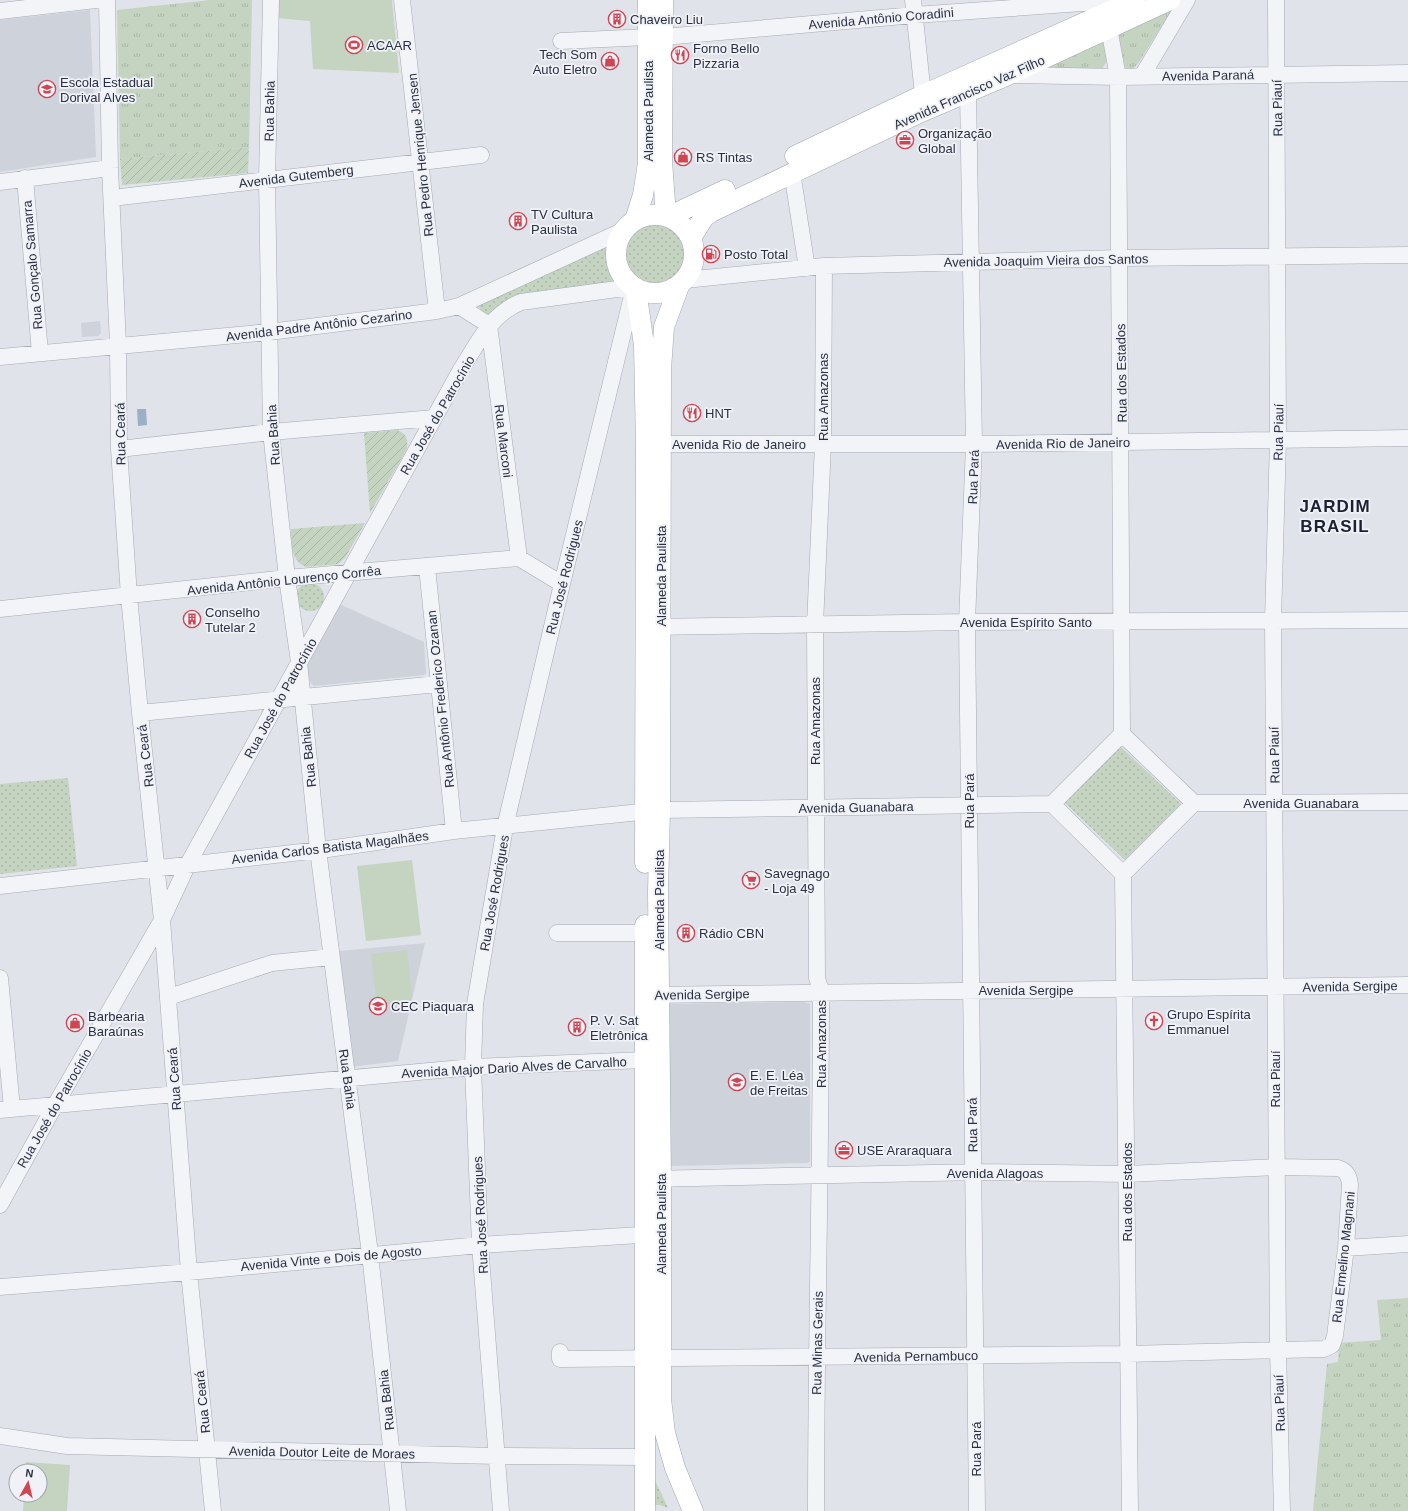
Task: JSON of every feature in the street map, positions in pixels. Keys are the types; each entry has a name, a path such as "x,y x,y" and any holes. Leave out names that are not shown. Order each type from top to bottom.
{"main road":[{"name":"Alameda Paulista","path":"648,0 656,37 662,181 667,217"},
{"name":"Alameda Paulista","path":"629,226 643,195 648,162 656,37 663,0"},
{"name":"Avenida Francisco Vaz Filho","path":"667,217 923,95 1097,8 1135,0"},
{"name":"Avenida Francisco Vaz Filho","path":"691,238 704,217 711,212 792,172 1008,75 1097,8 1170,0"},
{"path":"650,215 667,217 685,229 691,238 694,249 694,260 691,271 682,283 670,291 658,294 647,293 634,288 623,278 617,267 616,248 629,226 650,215"},
{"name":"Alameda Paulista","path":"645,1511 644,1457 652,1358 654,1234 652,995 645,933 652,811 654,444 661,348 664,327 682,283"},
{"name":"Alameda Paulista","path":"634,288 644,345 654,444"},
{"name":"Alameda Paulista","path":"652,811 658,892 652,995 645,1060 653,1179"},
{"name":"Alameda Paulista","path":"652,1358 661,1399 665,1433 674,1468 693,1511"},
{"path":"644,1457 652,1460 659,1466 679,1511"}],"street":[{"path":"0,11 96,0"},
{"name":"Rua Ceará","path":"107,0 110,168 118,345 119,449 129,596 140,713 158,867 189,1272 213,1511"},
{"name":"Rua Bahia","path":"270,0 267,180 271,432 287,578 299,662 318,850 370,1254 398,1511"},
{"name":"Rua Pedro Henrique Jensen","path":"402,0 422,161 437,311"},
{"name":"Avenida Antônio Coradini","path":"561,41 656,37 914,8 1097,8 1124,0"},
{"path":"1142,76 1187,0"},
{"name":"Rua Piauí","path":"1276,0 1278,440 1273,621 1275,803 1274,987 1278,1350 1282,1511"},
{"path":"914,8 923,95"},
{"name":"Rua dos Estados","path":"1097,8 1118,77 1122,442 1122,734"},
{"name":"Avenida Paraná","path":"1008,75 1118,77 1408,73"},
{"name":"Rua Pará","path":"968,92 974,444 967,622 977,1511"},
{"name":"Avenida Gutemberg","path":"112,198 422,161 481,156"},
{"path":"0,182 110,168"},
{"path":"792,172 807,268"},
{"name":"Rua Gonçalo Samarra","path":"25,178 40,353"},
{"name":"Avenida Padre Antônio Cezarino","path":"0,356 269,332 437,311 459,306 629,226"},
{"name":"Avenida Joaquim Vieira dos Santos","path":"682,283 824,266 1120,258 1408,256"},
{"name":"Rua Amazonas","path":"821,1174 821,992 817,978 815,808 815,624 823,444 824,266"},
{"name":"Rua José do Patrocínio","path":"0,1205 54,1107 162,920 188,864 299,662 460,371 489,325 505,311 521,302 634,288"},
{"name":"Rua José Rodrigues","path":"501,1511 480,1245 473,1067 475,1004 505,827 634,288"},
{"path":"459,306 489,325"},
{"name":"Rua Marconi","path":"489,325 519,558"},
{"path":"119,449 271,432 434,418"},
{"name":"Avenida Rio de Janeiro","path":"654,444 974,444 1408,438"},
{"path":"519,558 562,584"},
{"name":"Avenida Antônio Lourenço Corrêa","path":"0,610 287,578 519,558"},
{"name":"Rua Antônio Frederico Ozanan","path":"427,567 454,831"},
{"name":"Avenida Espírito Santo","path":"653,627 967,622 1408,620"},
{"path":"140,713 302,696 438,684"},
{"path":"1122,734 1194,803 1123,874 1052,804 1122,734"},
{"name":"Avenida Guanabara","path":"1194,803 1408,802"},
{"name":"Avenida Guanabara","path":"652,811 1052,804"},
{"name":"Avenida Carlos Batista Magalhães","path":"0,886 318,850 454,831 652,811"},
{"name":"Rua dos Estados","path":"1123,874 1123,989 1127,1174 1127,1354 1130,1511"},
{"path":"557,933 645,933"},
{"path":"169,997 272,963 331,957"},
{"path":"0,978 6,1110"},
{"name":"Avenida Sergipe","path":"652,995 1408,985"},
{"name":"Avenida Major Dario Alves de Carvalho","path":"6,1110 54,1107 473,1067 645,1060"},
{"name":"Avenida Alagoas","path":"653,1179 821,1174 973,1172 1127,1174 1276,1167 1338,1168 1344,1170"},
{"name":"Rua Ermelino Magnani","path":"1278,1350 1324,1349 1332,1345 1335,1336 1346,1248 1350,1185 1349,1177 1344,1170"},
{"name":"Rua Minas Gerais","path":"816,1511 816,1358 821,1174"},
{"name":"Avenida Vinte e Dois de Agosto","path":"0,1287 189,1272 370,1254 480,1245 654,1234"},
{"path":"1346,1248 1408,1244"},
{"name":"Avenida Pernambuco","path":"560,1352 560,1359 816,1358 1127,1354 1278,1350"},
{"name":"Avenida Doutor Leite de Moraes","path":"0,1436 67,1446 391,1454 644,1457"}],"shaded area":[{"name":"Escola Estadual Dorival Alves","path":"90,10 96,157 0,172 0,20"},
{"path":"100,321 101,333 98,336 82,337 81,323"},
{"path":"339,604 424,642 426,673 424,675 314,686 308,678 308,662"},
{"name":"CEC Piaquara","path":"425,943 398,1061 351,1067 339,951"},
{"name":"E. E. Léa de Freitas","path":"804,1002 810,1004 810,1161 808,1163 670,1166 668,1004"}],"green space":[{"path":"210,0 252,0 249,147 120,159 117,10"},
{"name":"ACAAR","path":"277,0 392,0 399,73 313,69 310,21 276,18"},
{"path":"1171,8 1171,11 1139,62 1133,69 1128,69 1125,67 1118,34"},
{"path":"1104,40 1107,61 1102,69 1047,69 1047,62"},
{"path":"249,147 248,173 122,185 120,159"},
{"path":"655,225 671,230 676,234 680,239 685,255 680,271 676,276 671,280 655,285 639,280 634,276 630,271 625,255 630,239 634,234 639,230"},
{"path":"608,245 609,267 619,285 491,315 483,313 477,304"},
{"path":"397,430 405,435 407,449 370,513 364,433"},
{"path":"365,523 345,558 338,564 306,567 294,556 291,529"},
{"path":"310,583 320,587 324,597 320,607 310,611 300,607 296,597 300,587"},
{"path":"1120,746 1181,804 1126,861 1065,803"},
{"path":"68,778 77,866 0,874 0,784"},
{"path":"412,860 421,935 366,941 357,866"},
{"path":"407,950 412,995 410,1002 377,1005 371,954"},
{"path":"1408,1298 1408,1511 1313,1511 1327,1364 1338,1362 1339,1343 1381,1340 1377,1300"},
{"path":"48,1464 70,1465 67,1511 23,1511 24,1503 48,1503"},
{"path":"651,1472 668,1508 660,1505 651,1505"}],"water":[{"path":"137,409 146,409 147,425 138,426"}],"place":[{"name":"Chaveiro Liu","path":"617,19"},
{"name":"ACAAR","path":"354,45"},
{"name":"Forno Bello Pizzaria","path":"680,55"},
{"name":"Tech Som Auto Eletro","path":"610,61"},
{"name":"Escola Estadual Dorival Alves","path":"47,89"},
{"name":"Organização Global","path":"905,140"},
{"name":"RS Tintas","path":"683,157"},
{"name":"TV Cultura Paulista","path":"518,221"},
{"name":"Posto Total","path":"711,254"},
{"name":"HNT","path":"692,413"},
{"name":"Conselho Tutelar 2","path":"192,619"},
{"name":"Savegnago - Loja 49","path":"751,880"},
{"name":"Rádio CBN","path":"686,933"},
{"name":"CEC Piaquara","path":"378,1006"},
{"name":"Grupo Espírita Emmanuel","path":"1154,1021"},
{"name":"Barbearia Baraúnas","path":"75,1023"},
{"name":"P. V. Sat Eletrônica","path":"577,1027"},
{"name":"E. E. Léa de Freitas","path":"737,1082"},
{"name":"USE Araraquara","path":"844,1150"}],"district":[{"name":"JARDIM BRASIL","path":"1335,516"}]}
